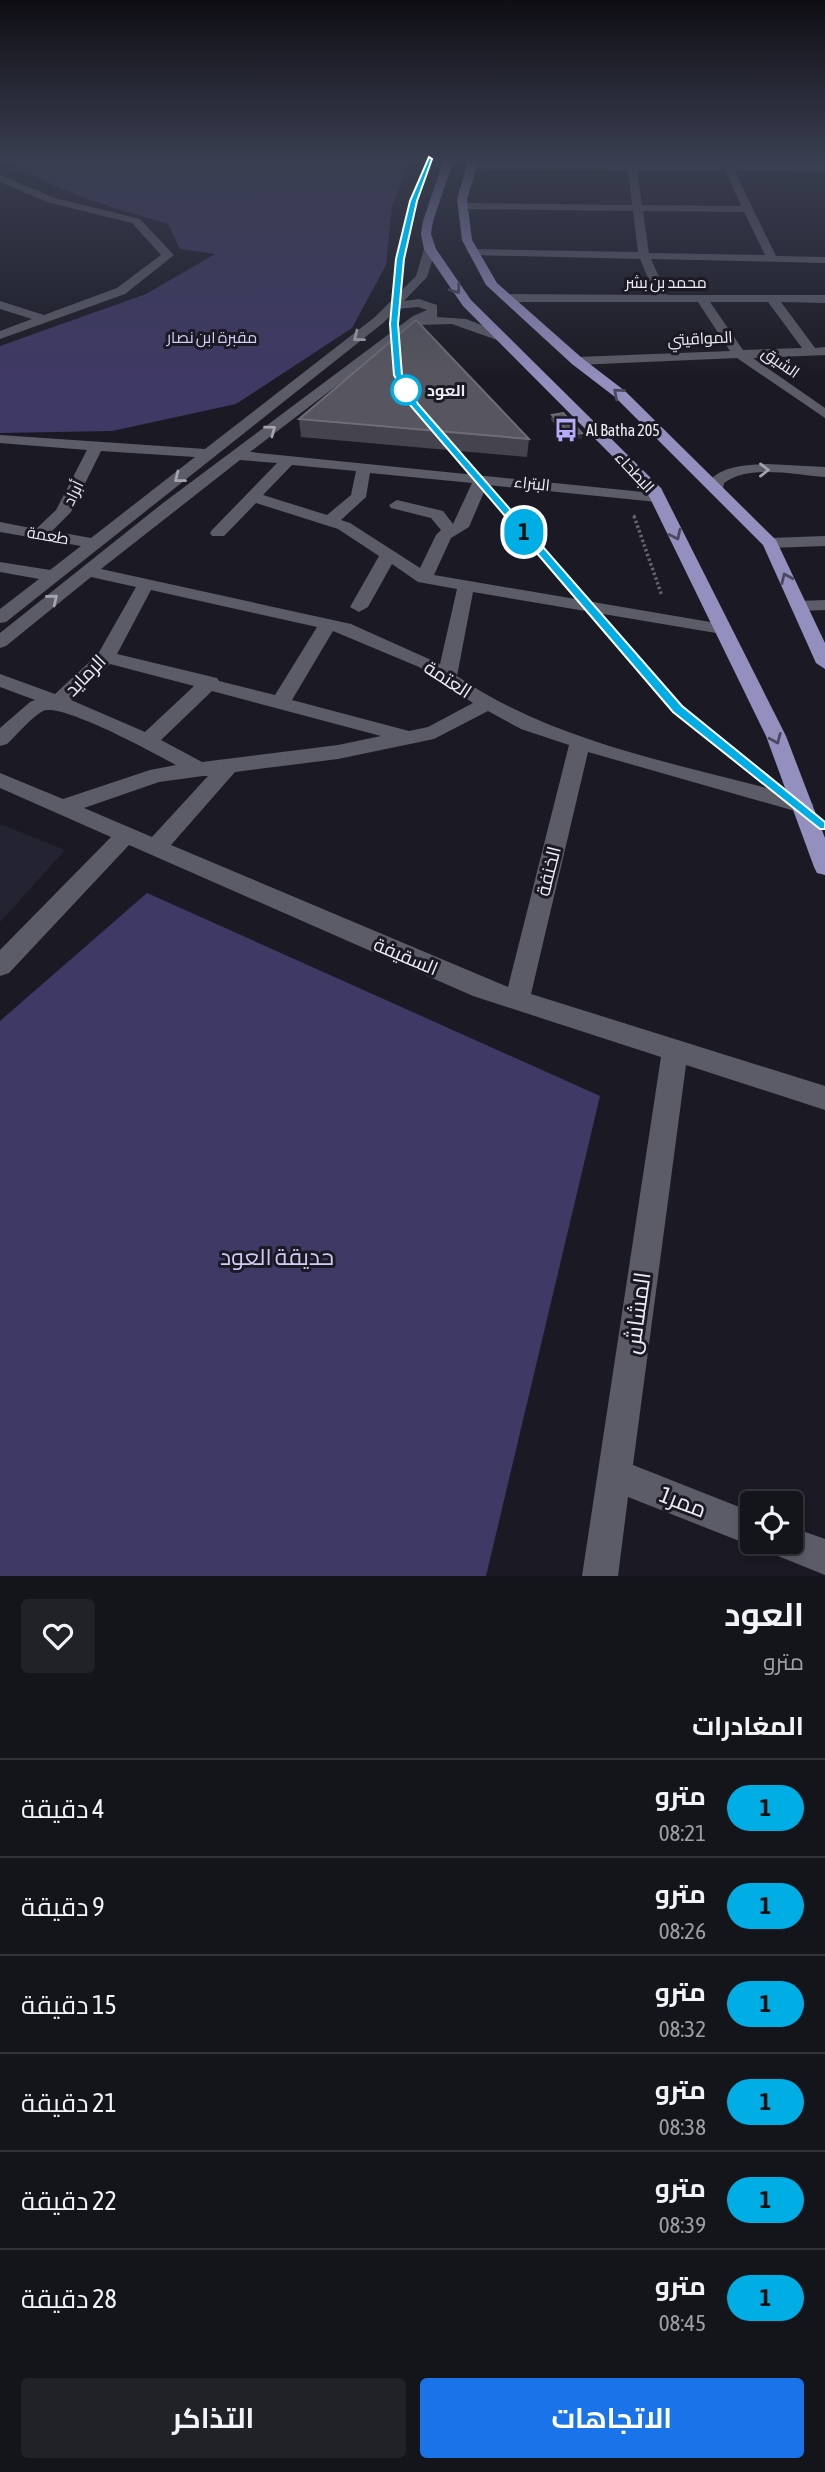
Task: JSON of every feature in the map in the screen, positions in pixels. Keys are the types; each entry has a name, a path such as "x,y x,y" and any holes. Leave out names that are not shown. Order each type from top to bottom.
{"main road":[{"path":"426,233 430,249"},
{"path":"466,233 467,240 492,285 577,361 620,394 770,543 825,663"},
{"name":"البطحاء","path":"430,249 455,290 653,488 775,736 825,867"}],"street":[{"path":"0,335 121,291 168,255 147,233"},
{"path":"642,233 645,256 662,297"},
{"path":"759,233 772,259"},
{"path":"0,618 379,320 421,277 430,249"},
{"name":"محمد بن بشر","path":"473,252 825,260"},
{"name":"الشيق","path":"700,297 738,353 825,414"},
{"name":"محمد بن بشر","path":"506,298 825,299"},
{"path":"771,298 818,351"},
{"path":"0,642 88,571 402,330 417,319 433,314 433,308 419,303 390,306"},
{"path":"0,304 44,319"},
{"path":"402,330 445,319 468,322 501,337"},
{"name":"المواقيتي","path":"577,361 818,351"},
{"path":"806,401 825,399"},
{"path":"3,441 209,454"},
{"name":"أبراد","path":"40,534 63,512 96,446"},
{"name":"البتراء","path":"239,455 657,497"},
{"path":"218,533 289,459"},
{"path":"330,521 358,496 364,467"},
{"path":"718,491 716,482 722,475 734,471 761,469 825,472"},
{"path":"424,578 444,536 461,527 482,478"},
{"path":"253,497 344,526 424,578 722,629"},
{"path":"397,505 437,514 451,532"},
{"name":"طعمة","path":"0,527 95,544"},
{"path":"770,543 825,541"},
{"path":"359,607 389,554"},
{"path":"0,567 53,576"},
{"name":"العتمة","path":"88,571 345,628 426,663 488,703 528,724 580,742 802,805"},
{"name":"الرمايد","path":"0,739 37,706 60,701 106,657 146,584"},
{"path":"447,678 466,585"},
{"path":"799,606 825,605"},
{"path":"280,703 328,624"},
{"path":"106,657 210,682 409,737"},
{"path":"0,680 60,701 149,740 200,770"},
{"path":"149,740 210,682"},
{"path":"62,807 158,775 338,752 434,732 488,703"},
{"name":"الخنفة","path":"517,1000 580,742"},
{"path":"155,848 229,766"},
{"name":"السقيفة","path":"0,780 482,989 825,1098"},
{"path":"0,966 125,835"},
{"name":"المشاش","path":"600,1576 675,1050"},
{"name":"ممر1","path":"614,1475 740,1524"},
{"path":"803,1549 825,1557"}],"path":[{"path":"626,494 670,620"}],"shaded area":[{"path":"0,824 65,850 0,922"}],"green space":[{"name":"مقبرة ابن نصار","path":"172,233 389,233 386,265 352,328 236,404 112,431 0,433 0,346 146,294 215,254 180,249"},
{"name":"حديقة العود","path":"147,893 600,1096 486,1576 0,1576 0,1021"}],"building":[{"name":"العود","path":"416,320 529,439 299,419"},
{"path":"563,413 582,433 571,435 552,415"}],"metro line":[{"name":"1","path":"406,233 400,259 394,324 398,375 414,405 677,709 825,825"}],"place":[{"name":"العود","path":"406,390"},
{"name":"Al Batha 205","path":"566,430"}]}
